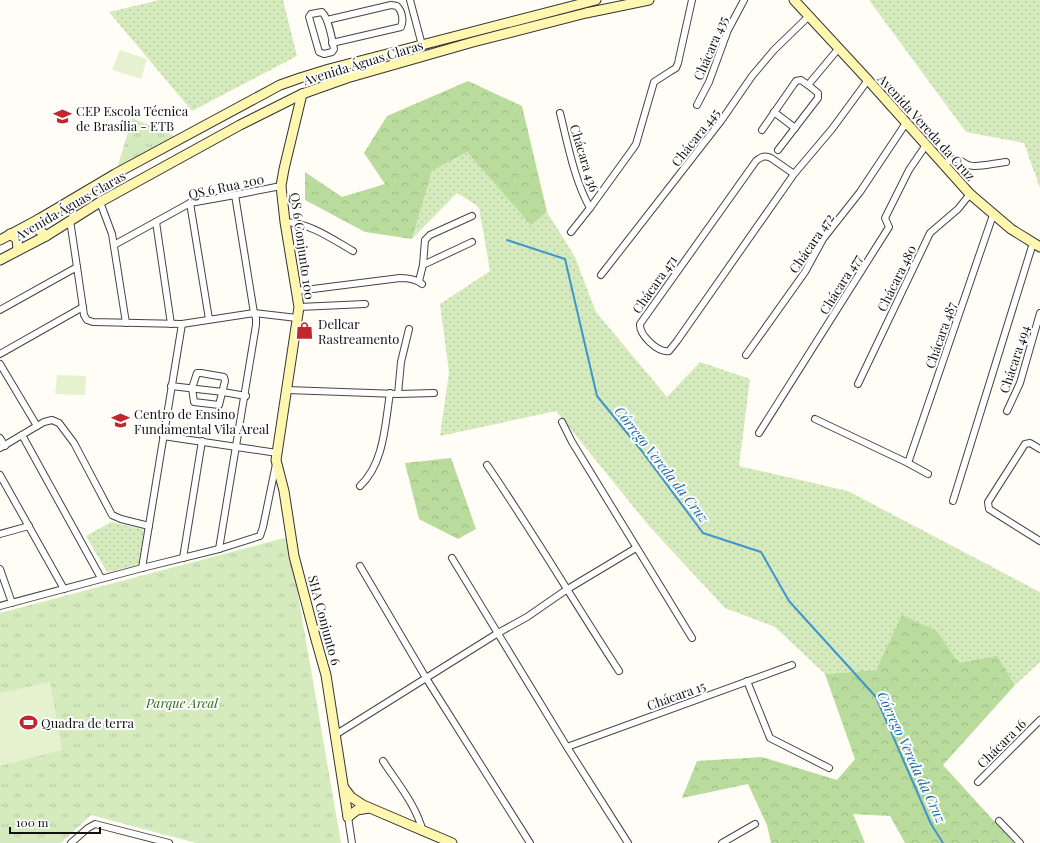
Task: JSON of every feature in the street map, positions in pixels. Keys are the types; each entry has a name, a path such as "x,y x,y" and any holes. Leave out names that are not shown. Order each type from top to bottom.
{"main road":[{"name":"Avenida Águas Claras","path":"0,240 115,174 280,85 329,69 596,0"},
{"name":"Avenida Águas Claras","path":"0,260 46,236 100,202 240,125 302,94 347,78 492,37 586,13 649,0"},
{"name":"Avenida Vereda da Cruz","path":"794,0 970,194 1011,229 1037,245"},
{"name":"Avenida Vereda da Cruz","path":"803,0 807,14"},
{"path":"329,69 332,84"},
{"name":"QS 6 Conjunto 100","path":"276,456 299,307 285,222 281,186 302,94"},
{"path":"293,99 299,108"},
{"path":"234,109 235,118 240,125"},
{"path":"39,219 39,230 46,236"},
{"path":"10,234 17,240 18,250"},
{"name":"SHA Conjunto 6","path":"276,456 285,497 294,556 314,636 326,675 348,817"},
{"path":"344,788 351,797 370,808 423,832 452,843"},
{"path":"348,817 357,810 370,808"}],"street":[{"path":"410,0 422,45"},
{"name":"Chácara 436","path":"571,232 636,144 654,82 676,68 692,0"},
{"name":"Chácara 435","path":"696,105 709,82 728,30 744,0"},
{"path":"327,20 391,5 397,6 402,14 401,27 332,43"},
{"path":"402,14 413,11"},
{"path":"322,12 326,15 327,20 334,49 333,52 324,54 320,52 309,16 311,14 322,12"},
{"name":"Chácara 445","path":"601,276 721,122 752,76 807,14"},
{"path":"808,85 839,48"},
{"path":"762,130 796,81 801,80 818,93 818,98 778,150"},
{"name":"Chácara 471","path":"794,174 766,156 762,156 756,161 640,324 640,329 644,335 658,348 663,351 669,351 677,341 794,174 832,130 868,80"},
{"path":"774,112 795,128"},
{"name":"Chácara 436","path":"560,113 572,162 590,208"},
{"name":"Chácara 472","path":"746,355 804,272 823,239 860,192 906,123"},
{"name":"Chácara 477","path":"758,433 889,227 885,218 909,170 926,145"},
{"path":"943,164 953,159 957,159 971,166 1006,162"},
{"name":"QS 6 Rua 200","path":"114,245 190,203 281,186"},
{"name":"Chácara 480","path":"858,384 930,233 958,209 970,194"},
{"path":"219,549 246,396 256,324 235,195"},
{"path":"100,202 112,234 126,324"},
{"path":"190,203 209,319"},
{"name":"Chácara 487","path":"908,463 994,215"},
{"path":"297,291 400,278 408,278 420,283 425,240 430,235 472,216"},
{"path":"70,220 85,318 90,321 126,324 182,324 254,313 297,318"},
{"path":"156,222 171,324"},
{"path":"285,222 292,222 314,229 353,251"},
{"path":"423,265 472,242"},
{"path":"953,502 1037,245"},
{"path":"0,310 77,267"},
{"path":"299,307 365,304"},
{"path":"0,354 83,307"},
{"name":"Chácara 494","path":"1007,411 1020,383 1040,313"},
{"path":"142,568 182,324"},
{"path":"398,394 401,362 408,329"},
{"path":"0,364 37,426"},
{"path":"201,373 224,377 225,381 223,392 219,405 215,406 194,402 192,388 196,374 201,373"},
{"path":"171,386 246,396"},
{"path":"287,390 390,394 434,393"},
{"path":"360,486 372,472 379,454 384,435 390,394"},
{"path":"815,419 928,474"},
{"path":"0,438 2,447 44,422 52,420 59,423 74,444 112,515 121,519 149,526"},
{"path":"562,422 572,442 692,638"},
{"path":"22,435 101,578"},
{"path":"0,606 101,578 219,549 254,538 261,534 276,456 202,441 163,436"},
{"path":"183,558 202,441"},
{"path":"1040,449 1030,443 1025,444 988,502 987,506 989,509 1040,541"},
{"path":"487,465 526,523 566,590 619,671"},
{"path":"0,475 64,589"},
{"path":"0,534 29,526"},
{"path":"335,735 498,633 527,617 566,590 636,548"},
{"path":"452,558 628,843"},
{"path":"360,566 426,678 530,843"},
{"path":"0,569 12,603"},
{"name":"Chácara 15","path":"567,746 792,665"},
{"path":"747,681 770,738 828,768"},
{"name":"Chácara 16","path":"978,782 1040,720"},
{"path":"383,761 419,818 423,832"},
{"path":"348,817 352,843"},
{"path":"999,821 1020,843"},
{"path":"71,843 88,828 95,824 169,843"},
{"path":"722,843 755,824"}],"green space":[{"path":"159,0 283,0 297,56 192,111 109,12"},
{"path":"869,0 1040,0 1040,188 1024,143 966,132"},
{"path":"120,50 147,59 141,79 112,70"},
{"path":"468,81 522,106 547,212 531,225 467,152 432,171 412,239 365,232 305,200 305,172 342,197 385,184 364,153 387,116"},
{"path":"132,118 177,137 117,169"},
{"path":"467,152 531,224 547,212 575,257 596,312 667,397 700,362 750,379 739,466 848,491 1040,592 1040,662 1015,685 997,657 959,663 937,631 876,670 825,674 775,627 725,608 649,526 556,411 440,436 449,372 440,304 490,271 479,207 457,193 412,239 432,171"},
{"path":"57,375 86,376 85,395 55,394"},
{"path":"451,458 476,529 458,539 419,519 405,463"},
{"path":"111,522 142,529 144,531 139,562 137,565 107,572 86,536"},
{"name":"Parque Areal","path":"288,537 341,843 196,843 91,815 61,843 0,843 0,613"},
{"path":"902,615 937,631 959,663 997,656 1015,685 943,765 1014,843 905,843 890,816 853,814 865,843 771,843 767,825 748,784 682,798 697,761 762,757 837,780 855,759 825,674 876,670"},
{"name":"Quadra de terra","path":"50,682 62,750 0,766 0,693"}],"waterway":[{"name":"Córrego Vereda da Cruz","path":"507,240 565,259 597,396 641,450 703,533 761,552 789,601 876,697 931,824 943,843"}],"place":[{"name":"CEP Escola Técnica de Brasília - ETB","path":"63,117"},
{"name":"Dellcar Rastreamento","path":"305,330"},
{"name":"Centro de Ensino Fundamental Vila Areal","path":"121,420"},
{"name":"Quadra de terra","path":"28,722"}]}
